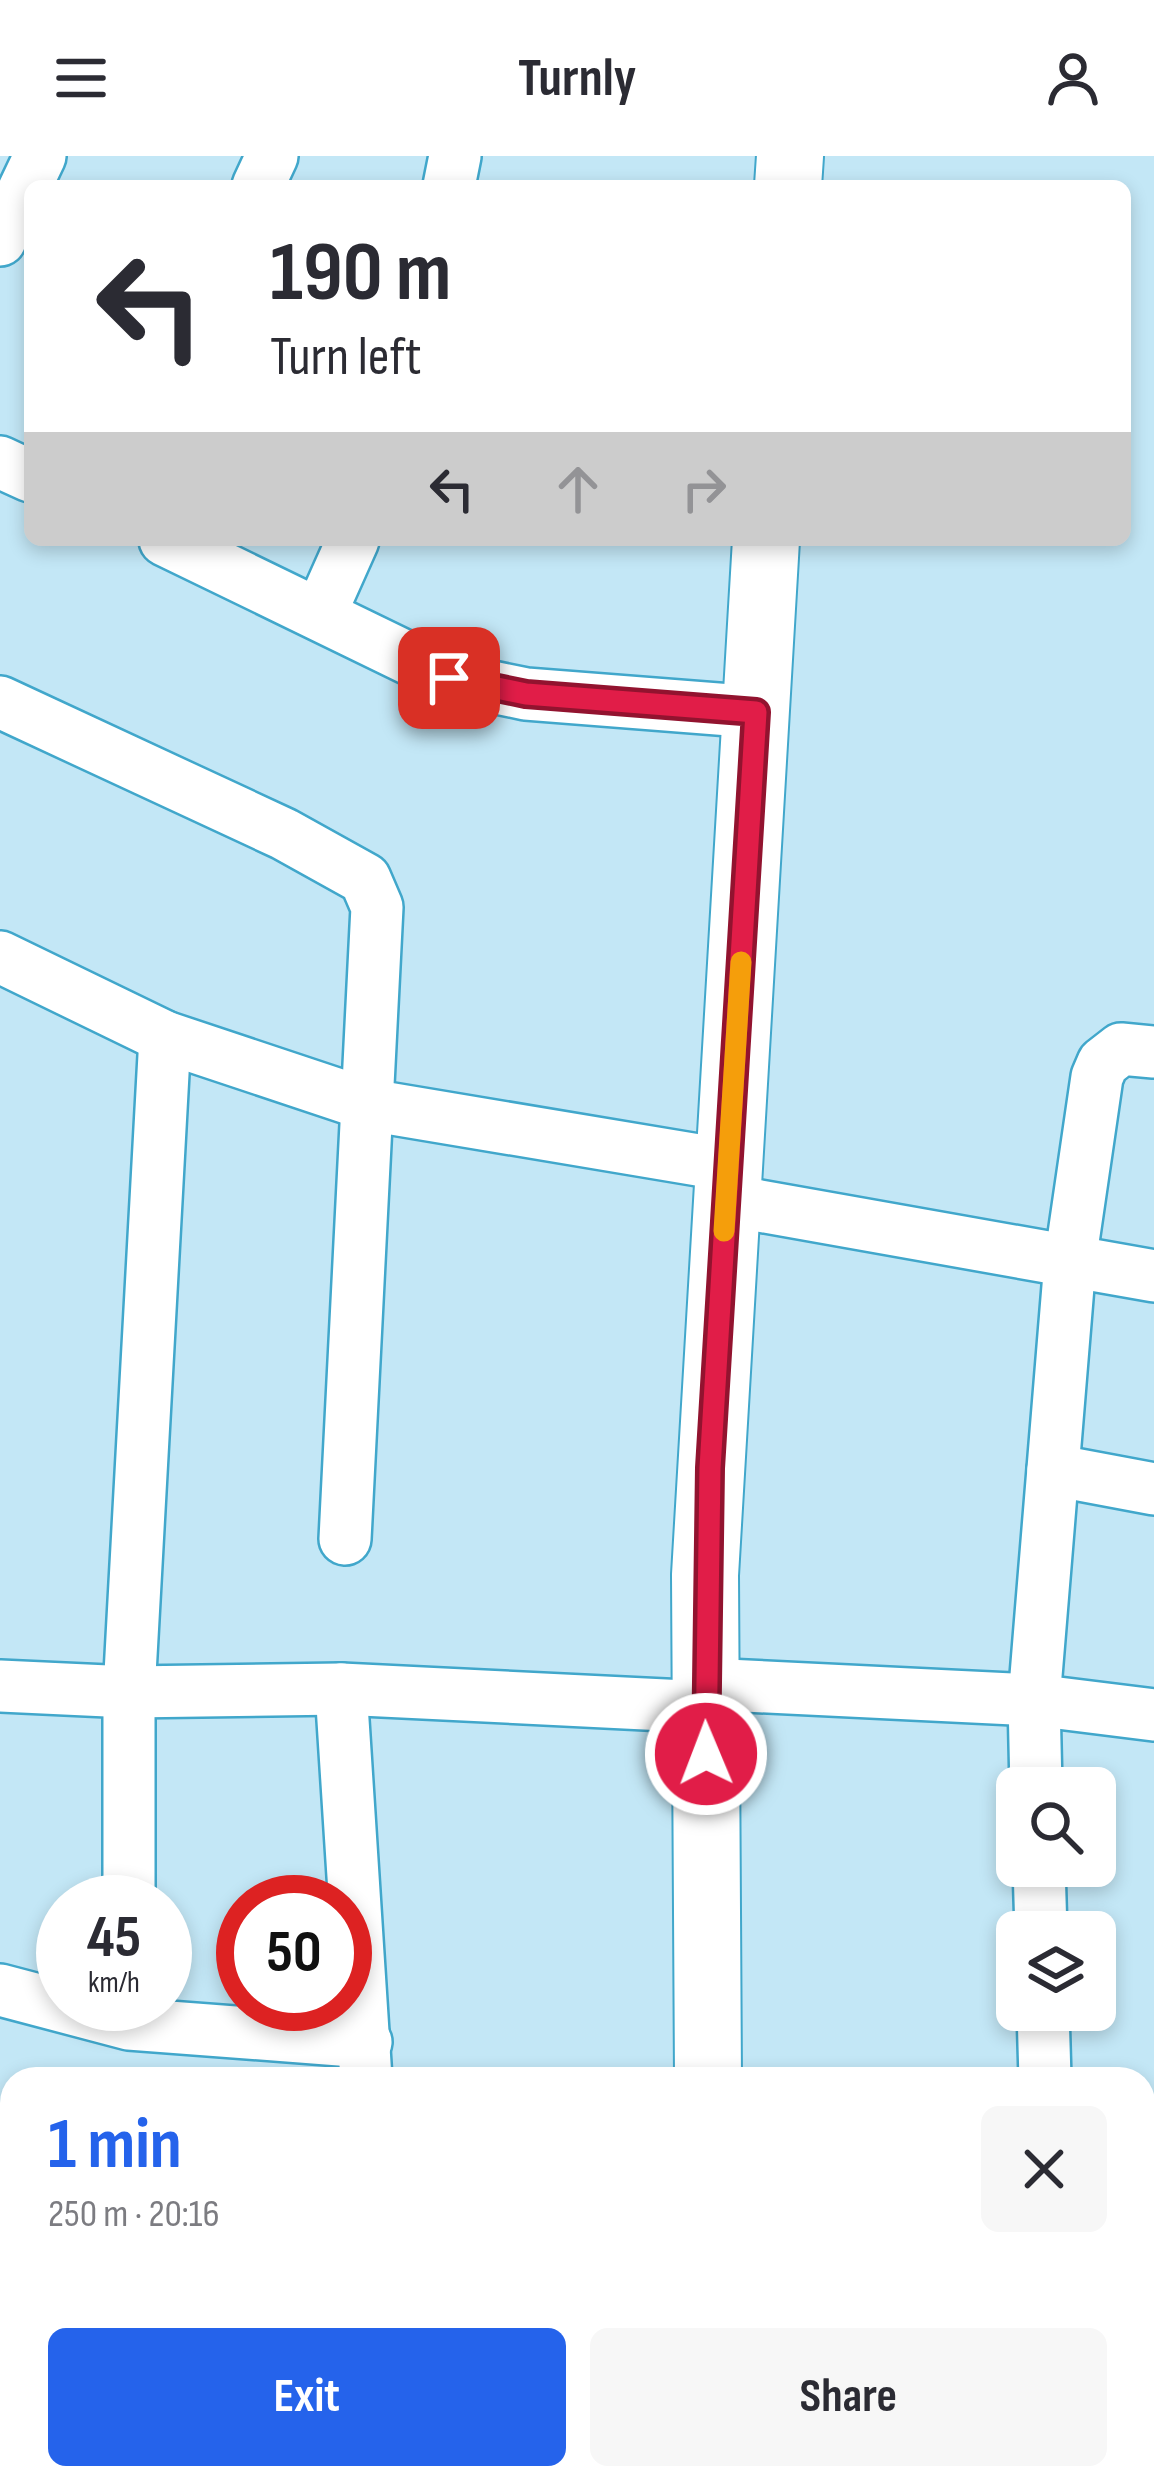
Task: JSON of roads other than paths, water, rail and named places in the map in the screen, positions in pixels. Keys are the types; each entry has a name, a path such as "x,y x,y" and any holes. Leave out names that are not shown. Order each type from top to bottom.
{"main road":[{"path":"708,2067 707,1532 766,546"}],"street":[{"path":"0,240 24,190"},
{"path":"178,546 449,678 526,694 756,712"},
{"path":"320,614 349,546"},
{"path":"0,701 284,834 365,879 377,908 345,1539"},
{"path":"0,957 165,1036 369,1105 1070,1262 1154,1276"},
{"path":"129,1875 129,1692 165,1036"},
{"path":"1036,1767 1034,1700 1070,1262 1097,1077 1103,1063 1121,1049 1154,1052"},
{"path":"1053,1470 1154,1489"},
{"path":"0,1686 129,1692 341,1689 1034,1700 1154,1715"},
{"path":"192,2026 366,2061 341,1689"},
{"path":"0,1990 36,1997"},
{"path":"1044,2031 1045,2067"}]}
